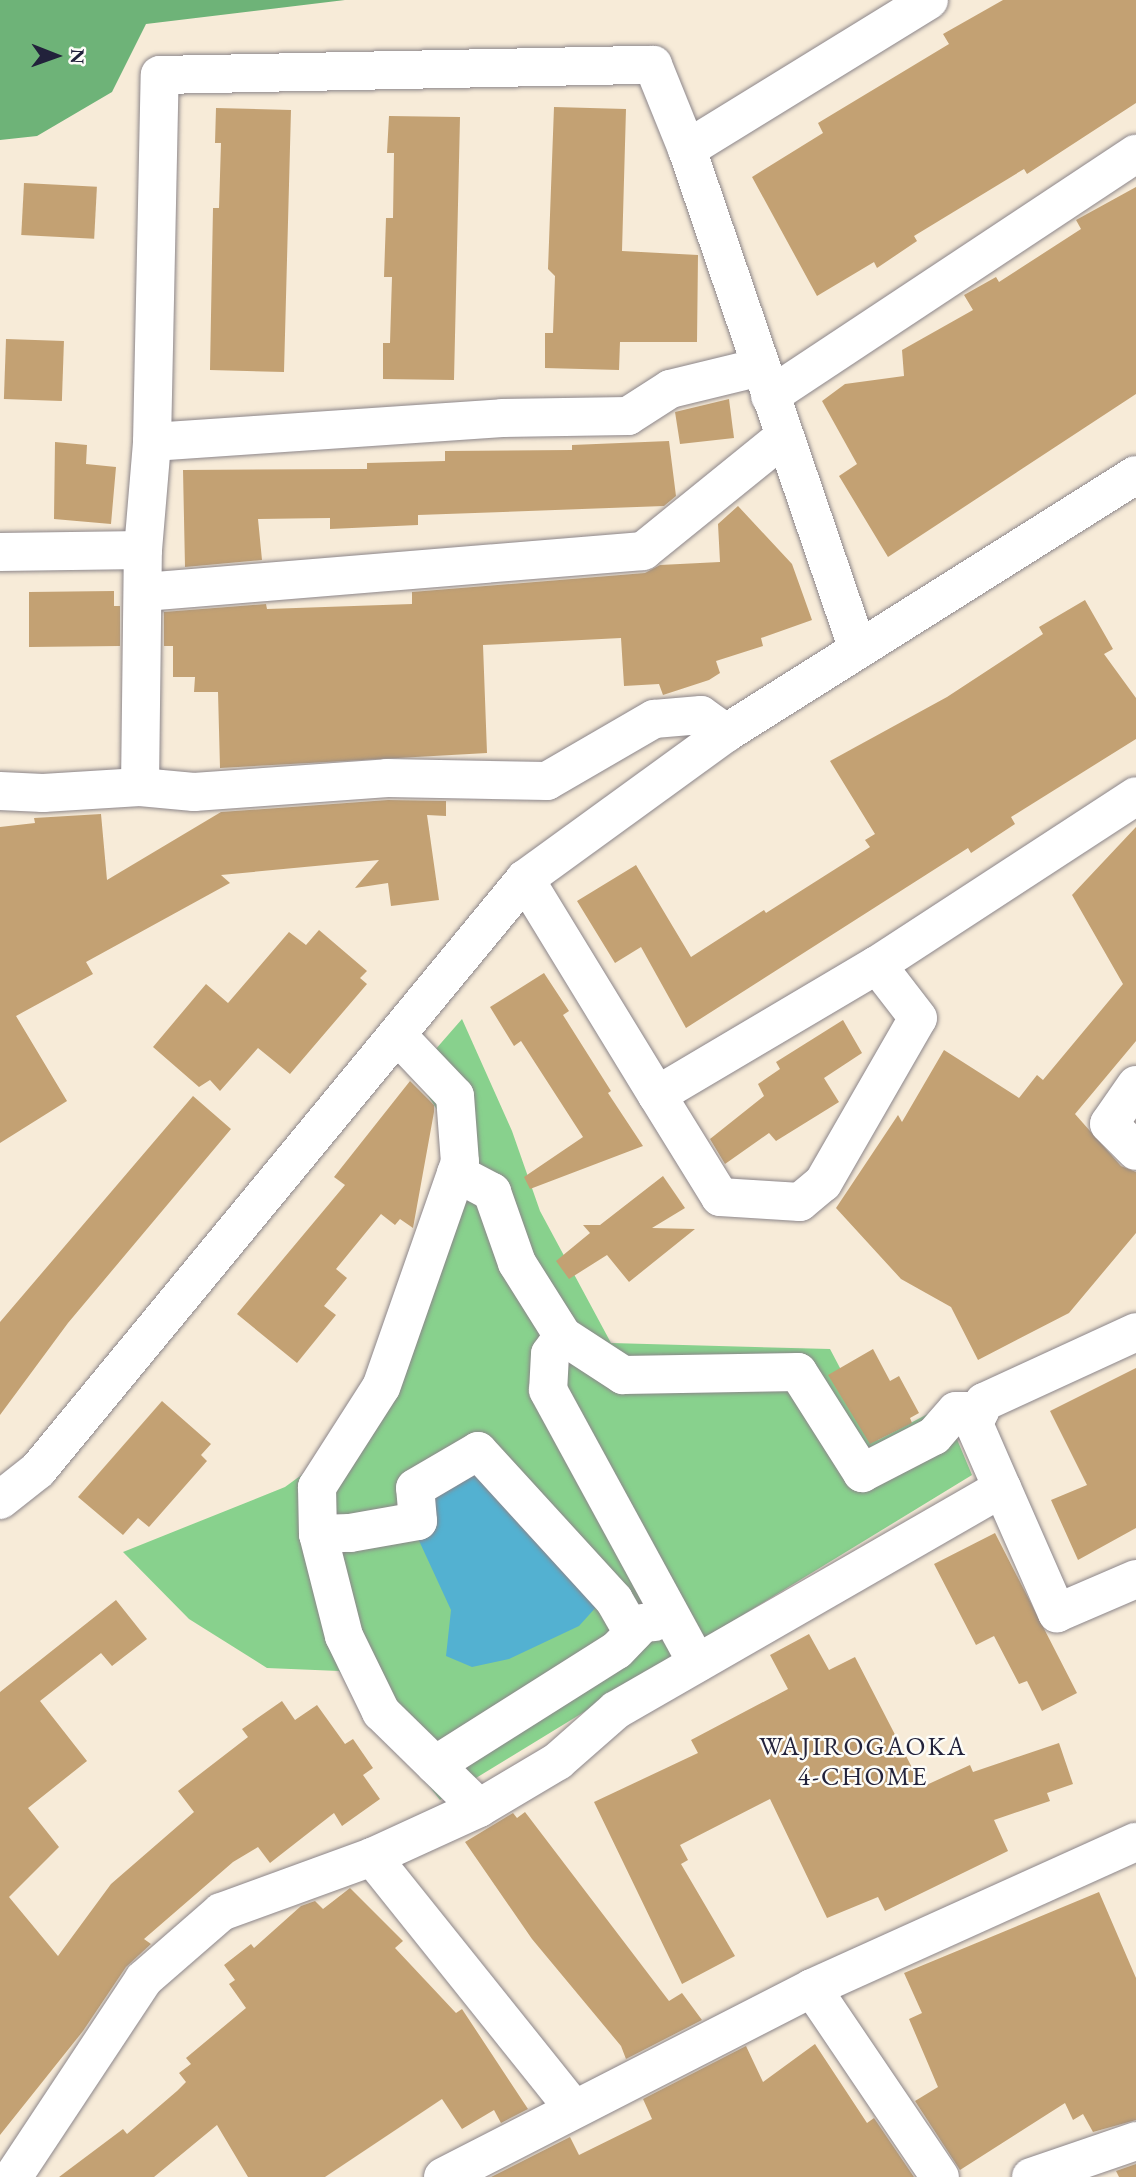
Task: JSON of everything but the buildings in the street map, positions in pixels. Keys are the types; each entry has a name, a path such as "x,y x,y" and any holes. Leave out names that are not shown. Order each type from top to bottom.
{"street":[{"path":"687,149 929,0"},
{"path":"140,787 144,592 142,550 152,442 160,75 653,65 687,149 858,650"},
{"path":"152,442 502,418 628,416 670,389 765,382 1136,154"},
{"path":"144,592 643,551 784,437"},
{"path":"0,1500 38,1470 525,879 726,733 1136,475"},
{"path":"0,552 142,550"},
{"path":"0,791 43,793 140,787 194,792 387,778 547,781 654,719 701,715 726,733"},
{"path":"657,1095 877,965 1136,796"},
{"path":"525,879 720,1197 800,1202 823,1183 918,1018 877,965"},
{"path":"397,1035 455,1096 460,1162 381,1387 317,1487 317,1534 344,1636 381,1712 479,1808"},
{"path":"1136,1085 1109,1124 1136,1151"},
{"path":"456,1173 492,1192 517,1263 563,1336 623,1374 798,1372 862,1473 934,1436 956,1411 980,1411"},
{"path":"1136,1332 984,1402 974,1424 1057,1613 1136,1579"},
{"path":"563,1336 550,1354 548,1390 697,1663"},
{"path":"317,1534 350,1533 418,1521 415,1488 478,1451 614,1600 633,1633"},
{"path":"13,2177 144,1979 221,1912 372,1857 479,1808 558,1760 616,1710 1002,1488"},
{"path":"435,1765 617,1650 643,1623 674,1621"},
{"path":"443,2177 573,2108 812,1988 1136,1842"},
{"path":"372,1857 573,2108"},
{"path":"812,1988 940,2177"},
{"path":"1031,2177 1136,2141"}],"green space":[{"path":"0,0 345,0 146,24 112,92 37,136 0,140"},
{"path":"462,1019 512,1131 540,1211 611,1343 830,1349 878,1440 943,1406 972,1475 440,1800 339,1671 267,1668 189,1619 123,1552 285,1487 351,1439 452,1133 414,1074"}],"water":[{"path":"464,1458 598,1605 579,1626 509,1659 472,1667 446,1656 451,1610 409,1519"}],"district":[{"name":"WAJIROGAOKA 4-CHOME","path":"863,1762"}]}
